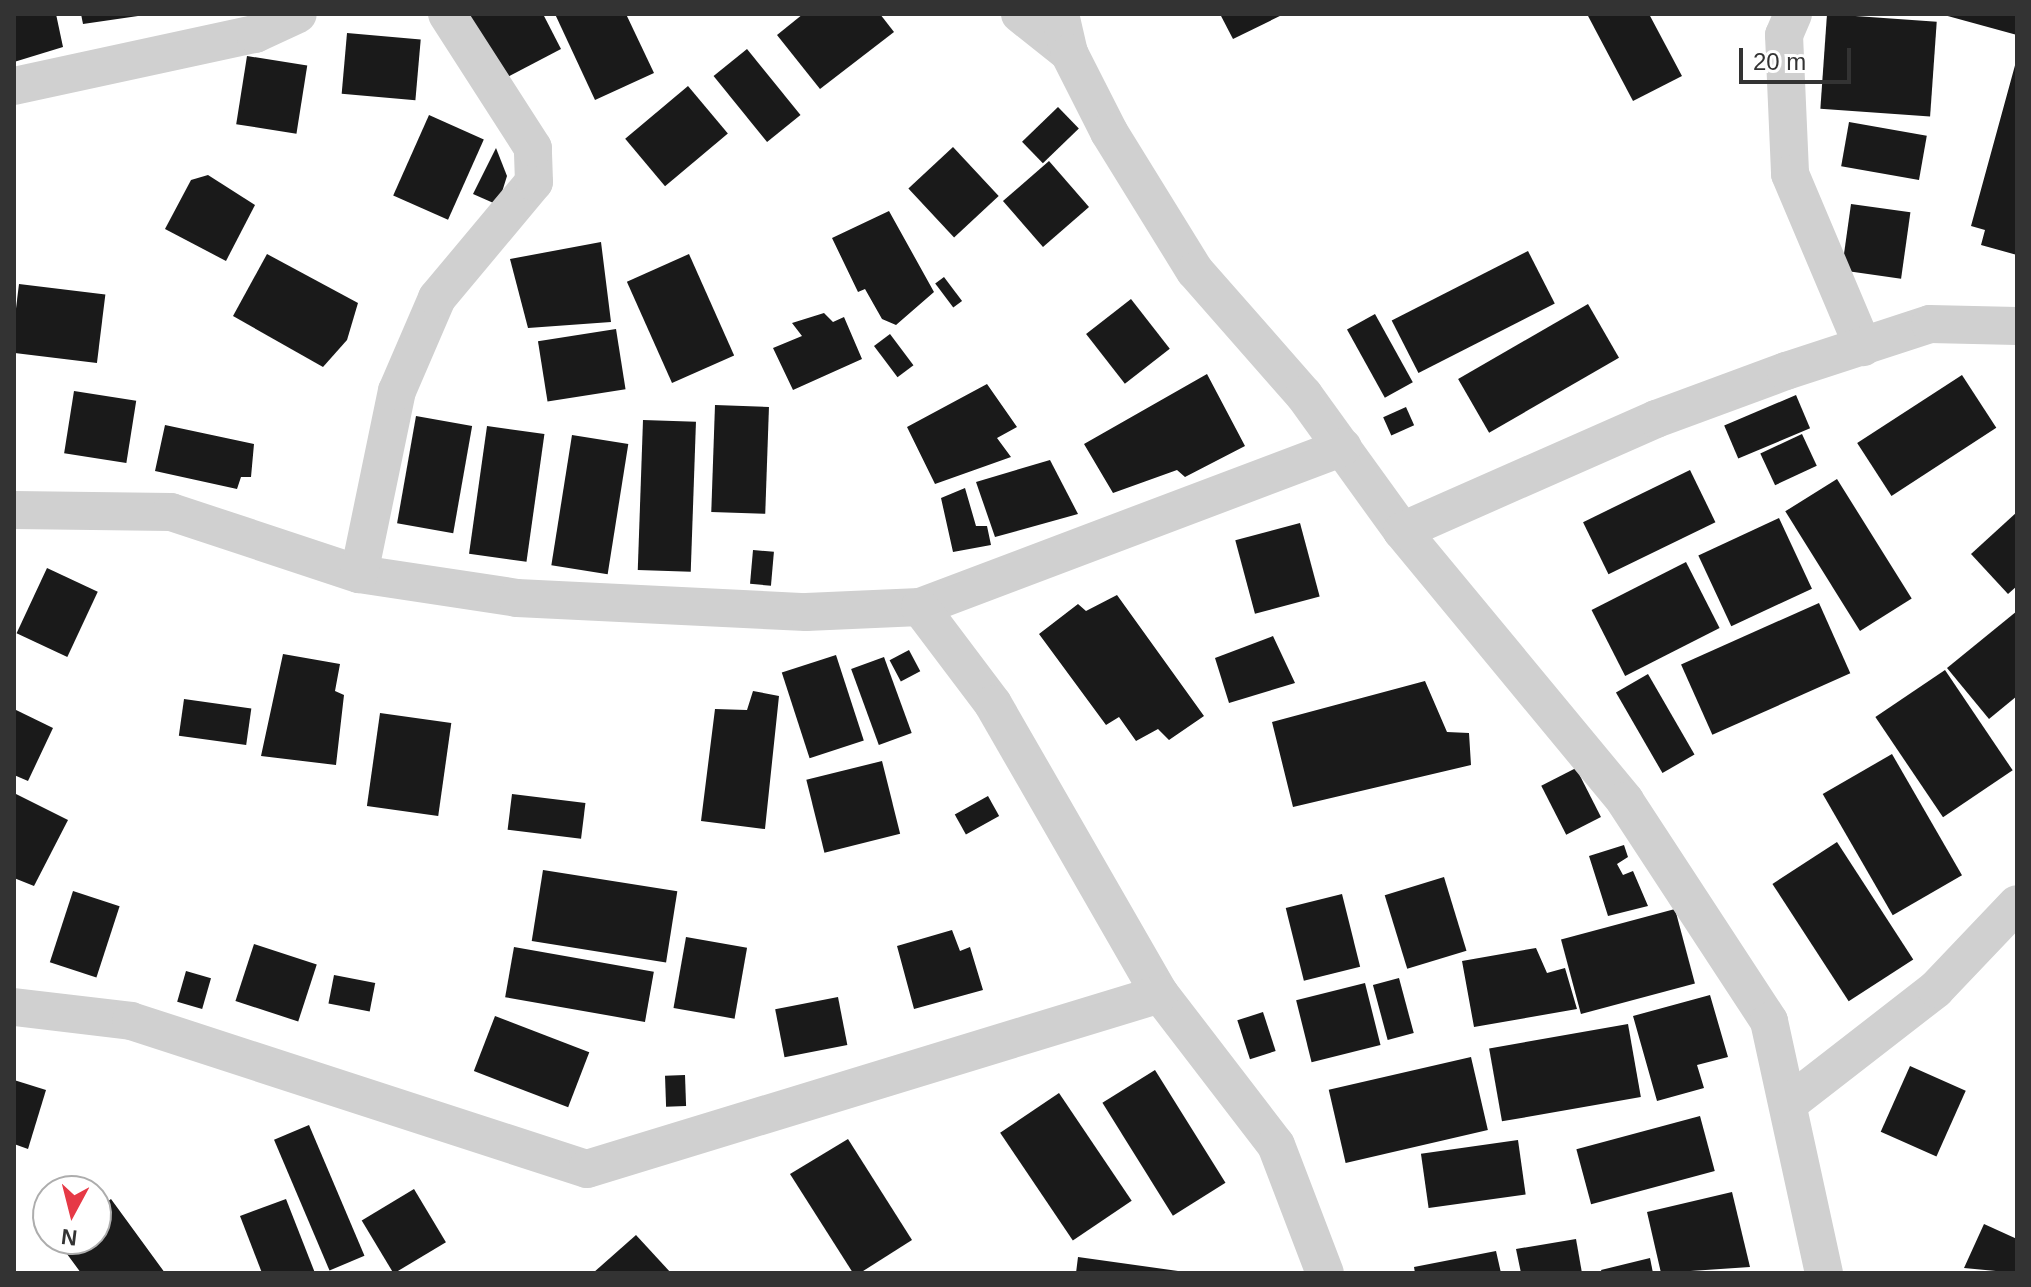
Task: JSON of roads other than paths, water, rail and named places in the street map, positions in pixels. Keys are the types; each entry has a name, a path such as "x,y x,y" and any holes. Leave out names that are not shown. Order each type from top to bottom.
{"street":[{"path":"14,86 255,34 298,14"},
{"path":"359,574 397,391 437,298 534,182 533,148 447,14"},
{"path":"1020,14 1069,53"},
{"path":"1060,14 1069,53 1195,271 1343,447 1402,531 1625,801 1769,1021 1824,1273"},
{"path":"1793,14 1784,35 1790,174 1863,347"},
{"path":"1402,531 1656,419 1930,324 2017,326"},
{"path":"14,510 171,512 359,574 599,605 806,612 920,607 1343,447"},
{"path":"920,607 993,704 1160,994 1276,1145 1325,1273"},
{"path":"1788,1104 1936,989 2017,904"},
{"path":"14,1007 131,1021 587,1169 1160,994"}]}
